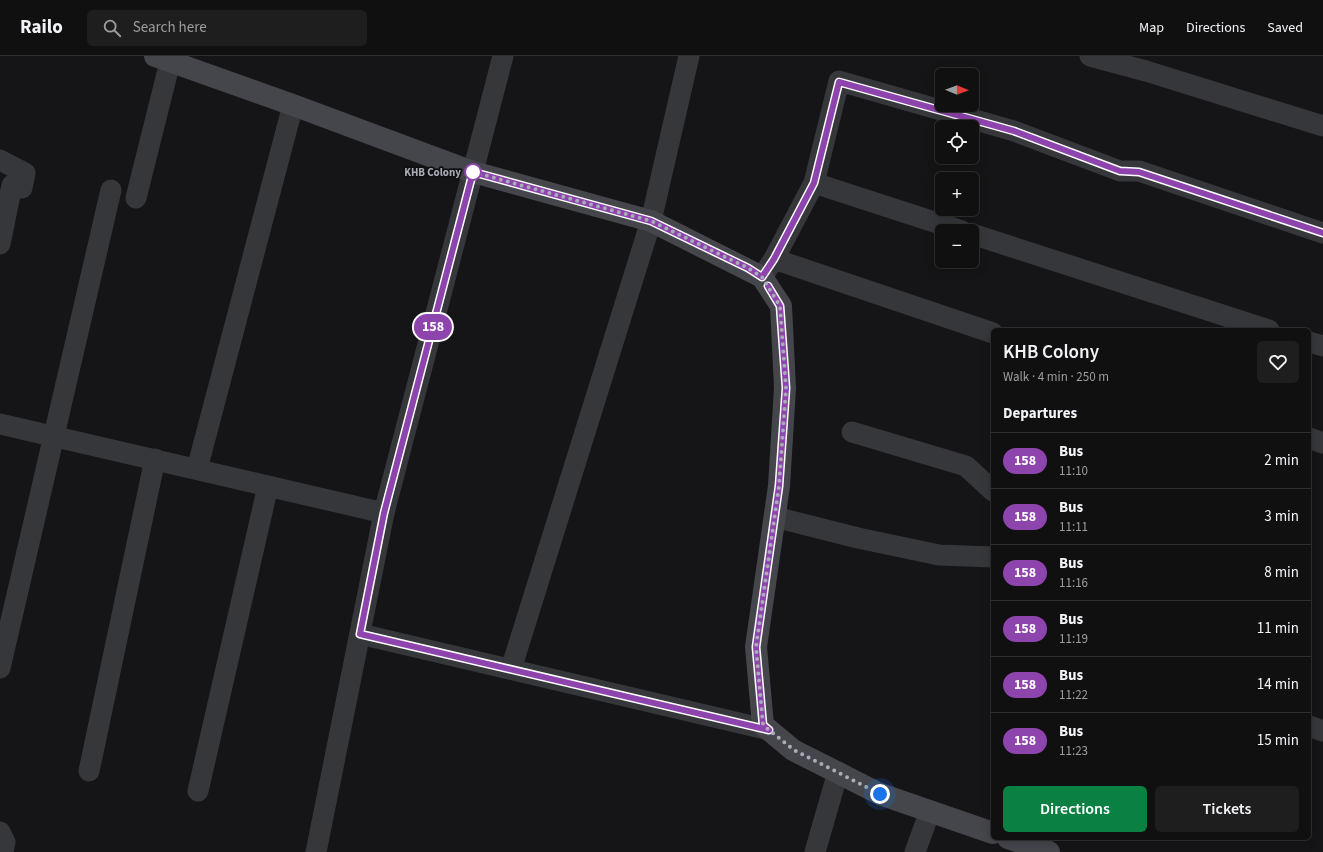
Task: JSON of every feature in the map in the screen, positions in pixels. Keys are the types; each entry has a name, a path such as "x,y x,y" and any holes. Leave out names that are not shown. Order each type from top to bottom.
{"street":[{"path":"316,852 384,513 503,56"},
{"path":"512,669 651,221 689,56"},
{"path":"1090,56 1146,71 1323,126"},
{"path":"136,198 163,59 293,105 473,172 651,221 748,268 768,268 991,332"},
{"path":"991,832 880,794 794,750 763,725 756,647 779,486 786,388 780,306 768,268 814,183 839,82 1014,131 1120,171 1139,172 1323,233"},
{"path":"197,470 293,105"},
{"path":"0,160 25,173 17,186 0,244"},
{"path":"814,183 940,224"},
{"path":"0,668 111,190"},
{"path":"979,236 1263,328"},
{"path":"1311,343 1323,346"},
{"path":"0,424 384,513"},
{"path":"852,432 966,466 991,489"},
{"path":"1311,439 1323,443"},
{"path":"89,771 154,459"},
{"path":"198,791 268,486"},
{"path":"775,517 858,538 939,555 991,557"},
{"path":"360,634 769,730"},
{"path":"1311,727 1323,731"},
{"path":"815,852 838,772"},
{"path":"915,852 930,811"},
{"path":"0,832 5,842 3,852"},
{"path":"1014,840 1049,852"}],"bus line":[{"name":"158","path":"768,286 780,306 786,388 779,486 756,647 763,725 769,730 360,634 384,513 473,172 651,221 748,268 762,277 774,259 814,183 839,82 1014,131 1120,171 1139,172 1323,233"}],"place":[{"name":"KHB Colony","path":"473,172"}],"route":[{"path":"473,172 651,221 748,268 762,277 780,306 786,388 779,486 756,647 763,725 794,750 880,794"}]}
